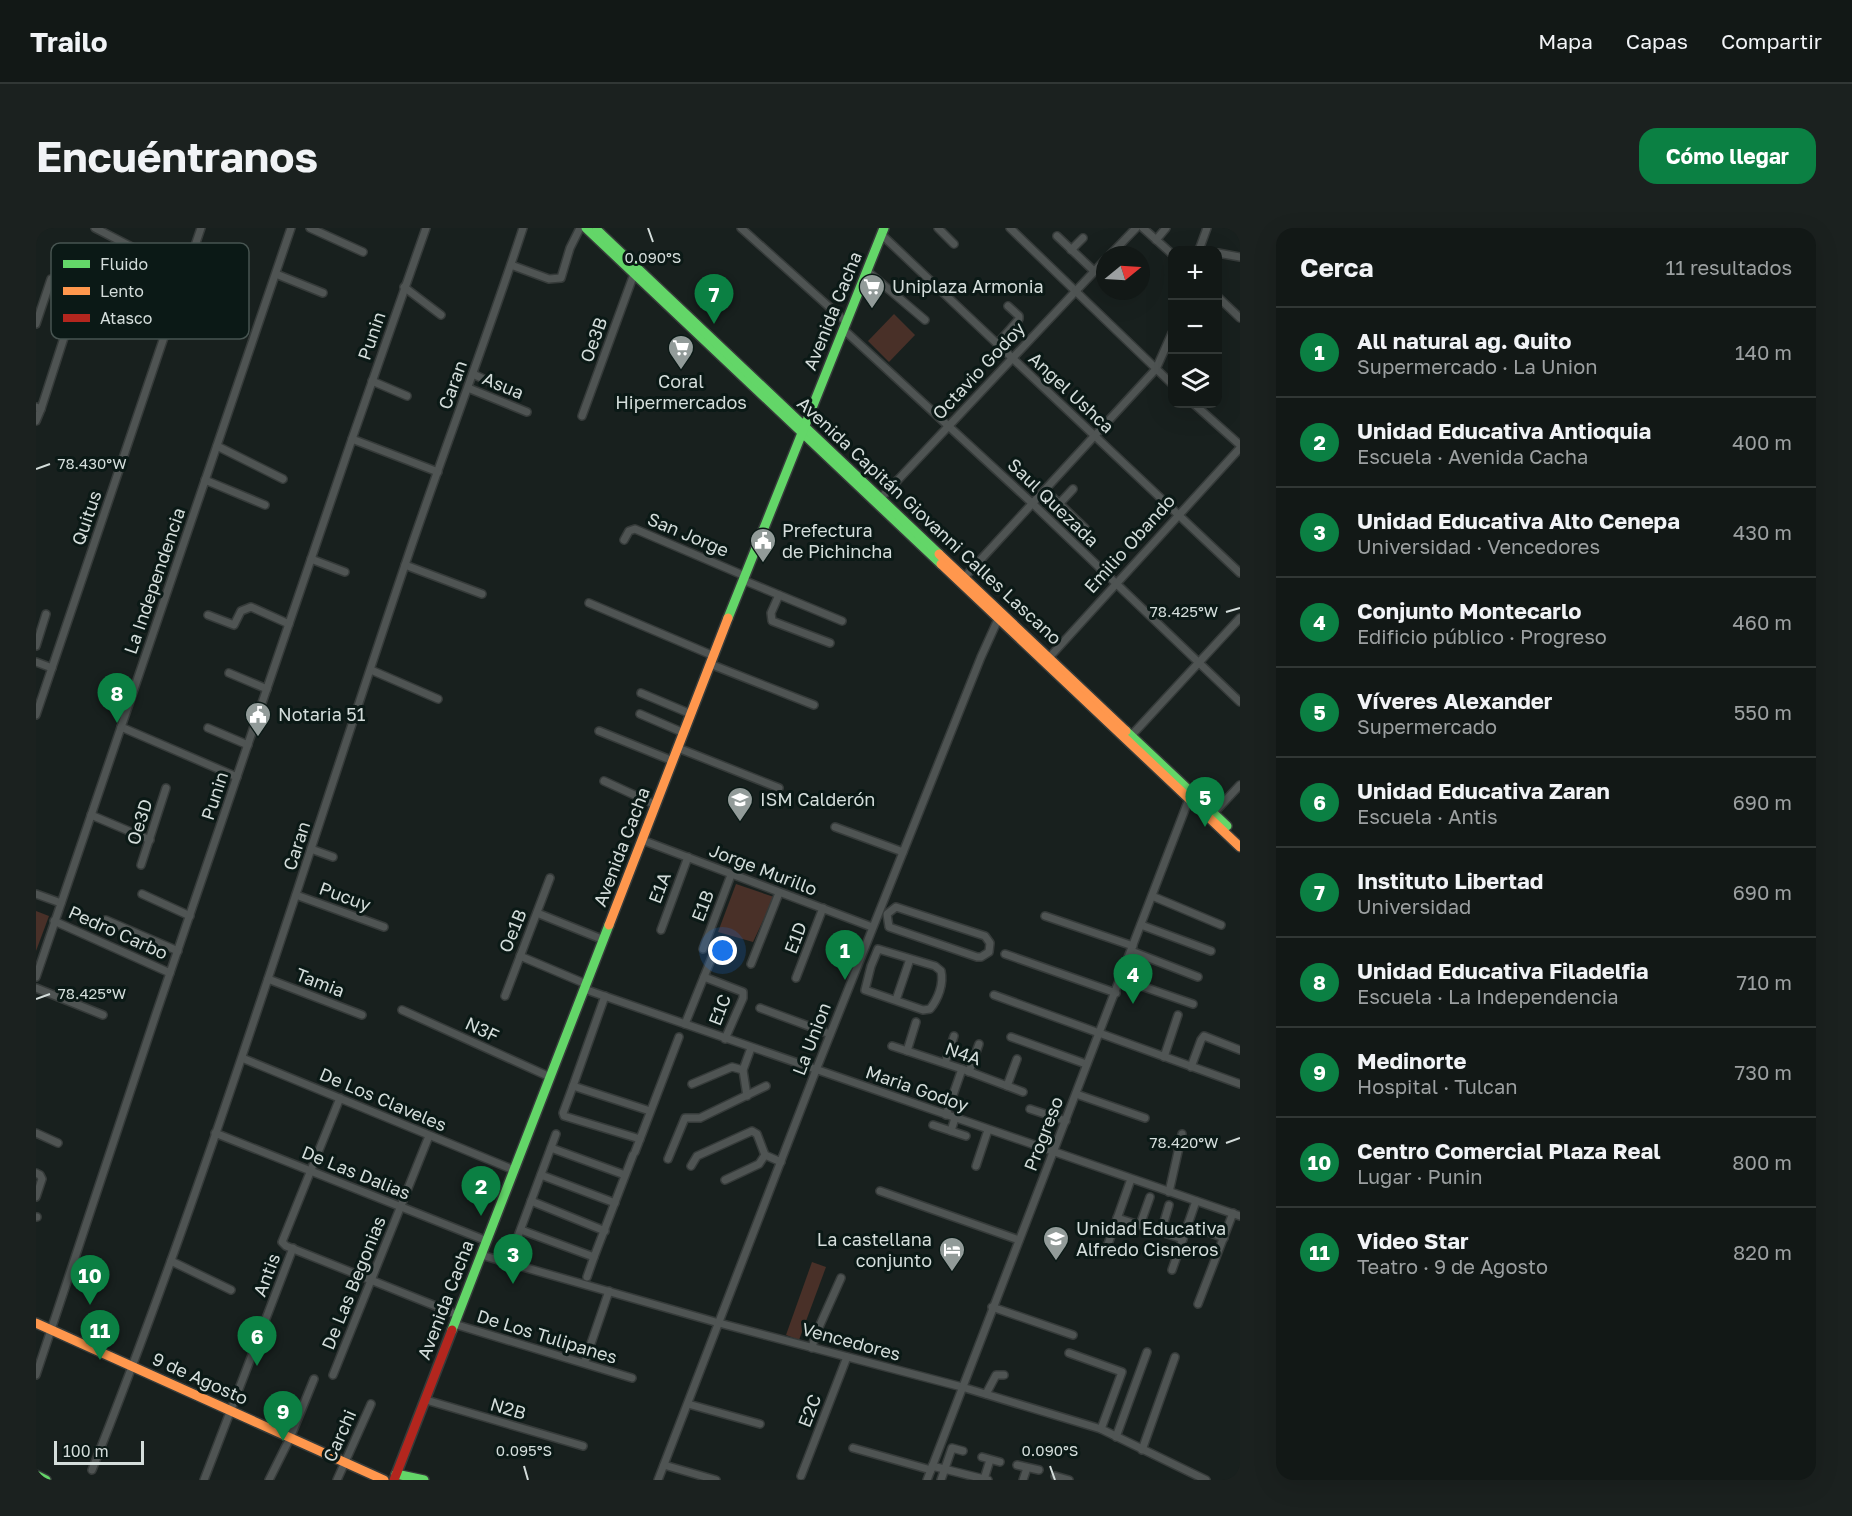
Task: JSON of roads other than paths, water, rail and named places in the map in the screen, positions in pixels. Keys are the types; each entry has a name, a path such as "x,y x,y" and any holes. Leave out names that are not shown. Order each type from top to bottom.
{"street":[{"path":"95,228 125,243"},
{"name":"Quitus","path":"196,243 201,228"},
{"name":"La Independencia","path":"36,977 291,228"},
{"path":"310,228 363,252"},
{"name":"Punin","path":"36,1375 170,973 426,228"},
{"name":"Caran","path":"92,1470 133,1367 242,1058 405,565 523,228"},
{"path":"511,265 549,279 561,278 570,248 580,228"},
{"name":"Avenida Capitán Giovanni Calles Lascano","path":"586,228 802,429"},
{"name":"Avenida Capitán Giovanni Calles Lascano","path":"595,228 802,429"},
{"name":"Saul Quezada","path":"741,228 1240,702"},
{"path":"938,228 954,244"},
{"path":"1010,228 1168,380"},
{"path":"1119,246 1136,228"},
{"path":"1143,228 1168,250"},
{"path":"1156,240 1166,228"},
{"path":"1202,246 1207,228"},
{"name":"Avenida Cacha","path":"395,1477 802,429 883,231"},
{"name":"Angel Ushca","path":"883,231 997,344 1240,573"},
{"path":"1058,236 1094,271"},
{"path":"1071,250 1083,238"},
{"path":"1222,254 1240,257"},
{"path":"867,271 925,320"},
{"name":"Octavio Godoy","path":"878,501 1094,271"},
{"path":"276,274 323,293"},
{"name":"Oe3B","path":"582,416 634,274"},
{"path":"36,324 51,279"},
{"path":"404,287 441,315"},
{"path":"1221,300 1240,318"},
{"path":"997,344 1019,319 1018,315 1008,306"},
{"path":"36,421 38,408 62,339"},
{"name":"Quitus","path":"36,715 164,339"},
{"path":"962,580 1156,369 1168,344"},
{"path":"473,374 494,384"},
{"path":"372,381 407,396"},
{"name":"Asua","path":"468,387 527,412"},
{"path":"1198,408 1240,446"},
{"path":"802,429 1211,816 1240,847"},
{"path":"352,439 438,472"},
{"path":"217,446 283,478"},
{"name":"Emilio Obando","path":"1047,660 1240,446"},
{"path":"205,480 265,505"},
{"path":"1060,503 1073,489"},
{"path":"1045,490 1085,528"},
{"name":"San Jorge","path":"624,540 629,531 636,529 744,578"},
{"path":"311,559 345,572"},
{"path":"405,565 482,594"},
{"path":"744,578 842,621"},
{"path":"779,595 771,613 772,621 830,643"},
{"path":"589,603 814,705"},
{"path":"208,615 234,625 241,611 251,607 289,624"},
{"path":"36,646 46,614"},
{"name":"La Union","path":"658,1480 872,927 883,912 903,852 1000,616"},
{"path":"1129,738 1240,618"},
{"path":"36,662 52,668"},
{"path":"371,670 438,699"},
{"path":"229,673 267,689"},
{"path":"641,693 691,714"},
{"path":"640,714 684,733"},
{"path":"121,727 237,777"},
{"path":"208,728 248,745"},
{"path":"599,731 673,761"},
{"path":"1129,738 1189,799 1240,838"},
{"path":"678,748 779,788"},
{"path":"604,781 656,805"},
{"path":"1211,816 1240,785"},
{"name":"Oe3D","path":"141,865 166,788"},
{"name":"Progreso","path":"927,1480 1189,799"},
{"path":"91,815 150,840"},
{"path":"835,827 903,852"},
{"name":"Jorge Murillo","path":"642,840 872,927"},
{"path":"311,849 333,857"},
{"name":"E1A","path":"661,930 688,858"},
{"name":"E1B","path":"703,949 731,875"},
{"name":"Oe1B","path":"504,996 550,878"},
{"path":"751,964 779,893"},
{"path":"36,894 61,903"},
{"path":"142,894 190,916"},
{"name":"Pucuy","path":"296,895 384,927"},
{"path":"1152,896 1221,925"},
{"path":"896,907 976,932 988,939 989,952 977,957 889,927 883,912 896,907"},
{"name":"E1D","path":"796,978 823,908"},
{"path":"537,913 604,940"},
{"path":"1045,916 1198,977"},
{"path":"106,920 178,951"},
{"name":"Pedro Carbo","path":"54,921 170,973"},
{"path":"1141,925 1211,951"},
{"path":"879,949 935,966 941,971 943,978 935,1003 930,1009 923,1010 865,990 864,986 871,966 879,949"},
{"path":"1005,954 1116,993"},
{"name":"Maria Godoy","path":"520,956 605,996 1237,1215"},
{"path":"685,1024 712,957"},
{"path":"896,1000 910,959"},
{"path":"859,961 871,966"},
{"name":"E1C","path":"704,977 743,992 743,998 725,1039"},
{"name":"Tamia","path":"268,979 362,1015"},
{"path":"1121,979 1192,1004"},
{"path":"36,988 103,1015"},
{"path":"994,995 1191,1067 1239,1081"},
{"path":"605,996 563,1113 564,1116 640,1139"},
{"path":"760,1008 830,1034"},
{"name":"N3F","path":"402,1010 550,1077"},
{"path":"1164,1057 1178,1015"},
{"path":"907,1051 916,1022"},
{"path":"945,1063 954,1035"},
{"path":"1191,1067 1204,1036 1240,1050"},
{"path":"587,1277 679,1037"},
{"path":"1011,1037 1086,1064"},
{"path":"946,1115 979,1044"},
{"name":"N4A","path":"892,1047 966,1070 1023,1092"},
{"path":"747,1096 742,1070 751,1048"},
{"name":"De Los Claveles","path":"242,1058 514,1170"},
{"path":"1007,1086 1017,1059"},
{"path":"692,1084 733,1067 742,1070"},
{"path":"573,1086 650,1112"},
{"path":"668,1159 685,1118 700,1118 766,1086"},
{"path":"1076,1094 1145,1118"},
{"path":"310,1171 340,1098"},
{"path":"1030,1109 1066,1121"},
{"path":"951,1131 955,1119"},
{"path":"933,1125 966,1136"},
{"path":"976,1166 988,1130"},
{"path":"692,1166 697,1156 752,1131 757,1134 765,1155 781,1162"},
{"path":"36,1133 58,1143"},
{"name":"De Las Dalias","path":"215,1133 487,1241"},
{"path":"508,1263 556,1134"},
{"path":"1169,1192 1182,1134"},
{"name":"De Las Begonias","path":"333,1375 429,1136"},
{"path":"551,1148 626,1175"},
{"path":"725,1180 757,1165 765,1155"},
{"name":"De Los Tulipanes","path":"310,1171 282,1242 458,1315"},
{"path":"36,1173 42,1177 36,1197"},
{"path":"541,1175 615,1203"},
{"path":"1107,1246 1131,1179"},
{"path":"880,1191 1019,1240"},
{"path":"1140,1225 1150,1197"},
{"path":"531,1201 605,1231"},
{"path":"1172,1270 1196,1201"},
{"path":"1161,1232 1169,1205"},
{"path":"1198,1304 1224,1238 1237,1215"},
{"path":"1117,1218 1183,1239"},
{"path":"1198,1228 1224,1238"},
{"path":"521,1230 594,1257"},
{"name":"Antis","path":"204,1480 293,1248"},
{"name":"Vencedores","path":"481,1255 719,1323 986,1394 1101,1430 1206,1480"},
{"path":"171,1261 231,1290"},
{"path":"812,1348 815,1336 841,1278"},
{"path":"585,1361 609,1291"},
{"path":"992,1307 1073,1335"},
{"name":"9 de Agosto","path":"36,1323 384,1480"},
{"name":"De Los Tulipanes","path":"454,1324 632,1378"},
{"path":"1116,1437 1147,1352"},
{"path":"1069,1353 1122,1372 1101,1430"},
{"name":"E2C","path":"801,1476 847,1357"},
{"path":"1142,1450 1175,1357"},
{"path":"986,1394 996,1375 1004,1375"},
{"path":"269,1480 290,1438 314,1379"},
{"name":"N2B","path":"426,1400 583,1446"},
{"name":"Carchi","path":"337,1480 371,1404"},
{"path":"688,1404 760,1424"},
{"path":"853,1448 986,1479 990,1460"},
{"path":"941,1480 952,1448 963,1451"},
{"path":"982,1457 1000,1462"},
{"path":"664,1465 716,1480"},
{"path":"1017,1465 1039,1470"},
{"path":"1023,1480 1027,1468"},
{"path":"36,1475 46,1480"},
{"path":"1055,1476 1069,1480"},
{"path":"395,1477 424,1480"}],"place":[{"name":"Uniplaza Armonia","path":"872,310"},
{"name":"Instituto Libertad","path":"714,324"},
{"name":"Coral Hipermercados","path":"681,371"},
{"name":"Prefectura de Pichincha","path":"763,564"},
{"name":"Unidad Educativa Filadelfia","path":"117,723"},
{"name":"Notaria 51","path":"258,738"},
{"name":"ISM Calderón","path":"740,823"},
{"name":"Víveres Alexander","path":"1205,827"},
{"name":"All natural ag. Quito","path":"845,980"},
{"name":"Conjunto Montecarlo","path":"1133,1004"},
{"name":"Unidad Educativa Antioquia","path":"481,1216"},
{"name":"Unidad Educativa Alfredo Cisneros","path":"1056,1262"},
{"name":"La castellana conjunto","path":"952,1273"},
{"name":"Unidad Educativa Alto Cenepa","path":"513,1284"},
{"name":"Centro Comercial Plaza Real","path":"90,1305"},
{"name":"Video Star","path":"100,1360"},
{"name":"Unidad Educativa Zaran","path":"257,1366"},
{"name":"Medinorte","path":"283,1441"}]}
